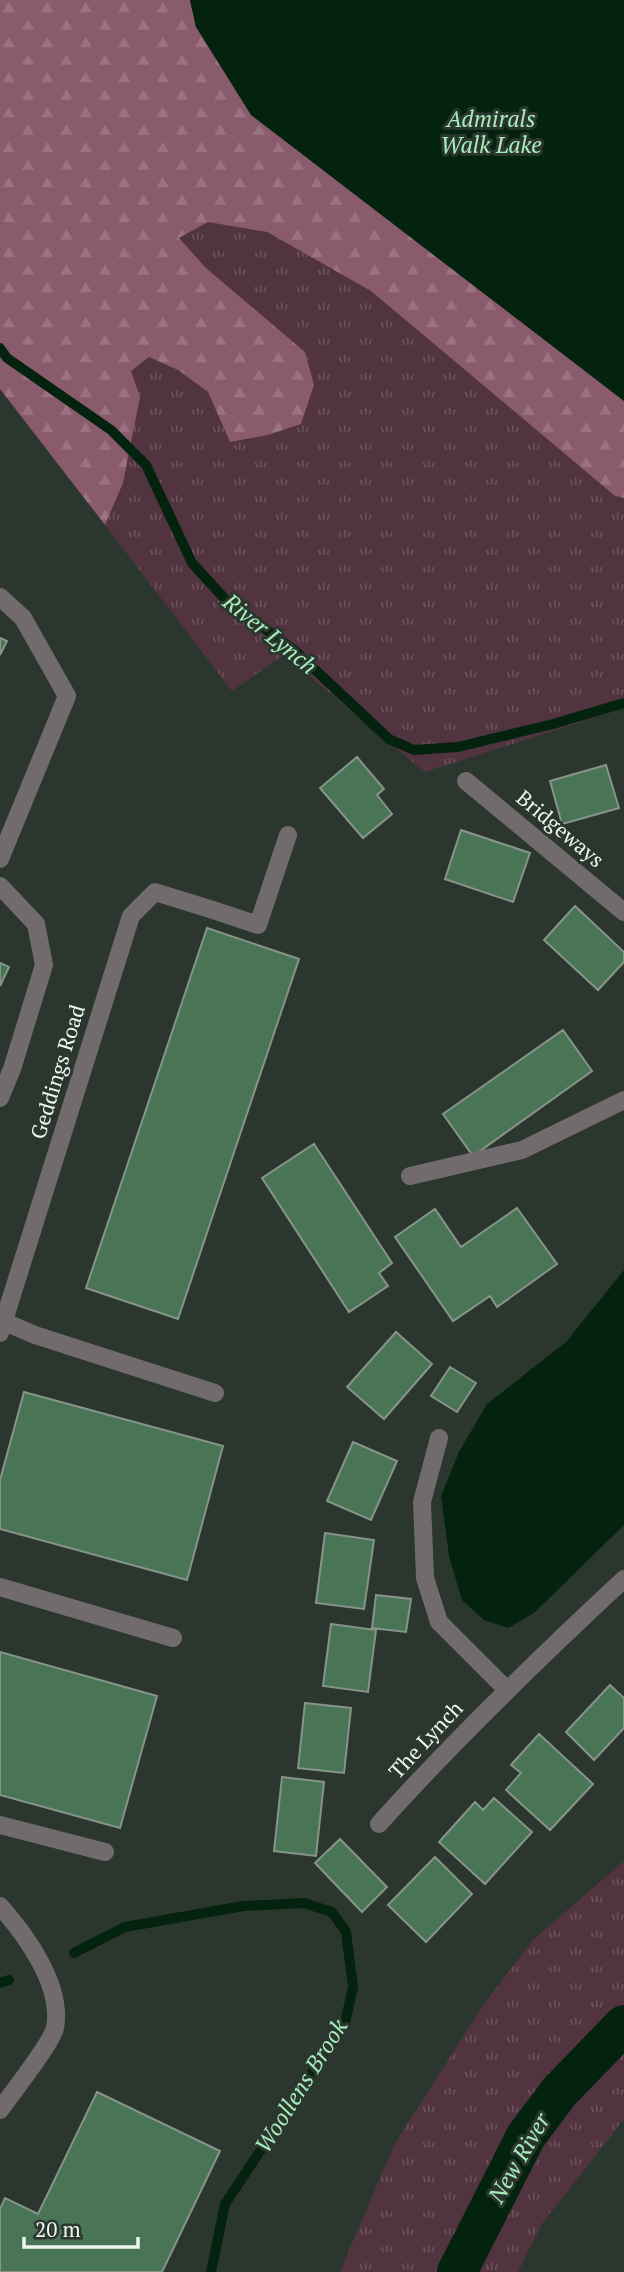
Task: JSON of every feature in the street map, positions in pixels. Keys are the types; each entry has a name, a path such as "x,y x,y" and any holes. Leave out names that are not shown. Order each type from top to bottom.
{"street":[{"path":"0,597 23,618 67,696 0,859"},
{"name":"Bridgeways","path":"466,781 624,912"},
{"name":"Geddings Road","path":"1,1325 131,916 155,892 258,925 288,835"},
{"path":"0,886 36,924 44,965 12,1069 0,1098"},
{"path":"410,1176 522,1150 624,1100"},
{"path":"1,1325 215,1393"},
{"path":"439,1438 422,1502 425,1578 439,1622 506,1689"},
{"name":"The Lynch","path":"379,1824 506,1689 624,1579"},
{"path":"0,1587 173,1638"},
{"path":"0,1825 105,1853"},
{"path":"0,1906 29,1943 47,1976 54,2007 55,2029 0,2110"}],"green space":[{"path":"0,0 190,0 196,27 508,310 624,401 624,498 615,496 371,291 267,232 208,222 179,238 206,268 305,352 314,385 301,424 268,435 230,442 208,392 178,370 149,357 131,371 140,397 123,483 105,525 0,389"},
{"path":"208,222 267,232 371,291 615,496 624,498 624,708 425,772 284,655 232,691 105,525 123,483 131,371 149,357 178,370 208,392 230,442 206,268 179,238"},
{"path":"624,1861 624,2119 541,2225 518,2272 340,2272 394,2145 484,2004 533,1940"}],"water":[{"name":"Admirals Walk Lake","path":"190,0 624,0 624,401 251,115 196,27"},
{"path":"624,1270 624,1525 534,1613 508,1628 484,1620 462,1600 449,1556 441,1496 459,1452 487,1404 566,1342"}],"building":[{"path":"0,638 7,641 0,655"},
{"path":"357,757 384,789 377,795 392,814 363,838 320,788"},
{"path":"606,765 619,808 562,824 550,781"},
{"path":"461,830 530,853 513,902 445,879"},
{"path":"575,906 624,952 624,962 598,990 544,940"},
{"path":"207,928 299,959 178,1319 86,1288"},
{"path":"0,963 9,967 0,986"},
{"path":"563,1030 592,1071 473,1156 443,1114"},
{"path":"314,1144 392,1263 379,1273 388,1286 349,1312 262,1178"},
{"path":"517,1208 557,1264 497,1307 490,1296 453,1321 395,1237 435,1209 461,1247"},
{"path":"396,1332 432,1364 384,1419 347,1387"},
{"path":"450,1367 476,1383 457,1412 431,1396"},
{"path":"24,1392 223,1446 187,1580 0,1529 0,1480"},
{"path":"353,1442 397,1461 371,1520 327,1501"},
{"path":"325,1533 374,1540 364,1609 316,1603"},
{"path":"376,1595 411,1599 406,1632 372,1628"},
{"path":"331,1624 376,1630 368,1692 323,1686"},
{"path":"0,1652 157,1696 120,1828 0,1795"},
{"path":"610,1685 624,1698 624,1728 594,1760 566,1732"},
{"path":"305,1703 351,1708 344,1773 298,1768"},
{"path":"539,1734 593,1784 550,1830 506,1790 521,1773 511,1765"},
{"path":"282,1777 324,1782 316,1856 274,1851"},
{"path":"494,1798 532,1832 485,1884 439,1842 475,1802 483,1810"},
{"path":"340,1839 387,1887 362,1912 315,1863"},
{"path":"435,1857 472,1894 426,1942 388,1905"},
{"path":"97,2092 220,2151 162,2272 0,2272 0,2209 5,2198 38,2214"}],"waterway":[{"name":"River Lynch","path":"0,348 7,358 111,430 146,465 192,563 225,599 294,650 389,739 414,750 458,747 553,724 624,703"},
{"name":"Woollens Brook","path":"74,1953 125,1927 243,1906 304,1903 332,1912 346,1932 353,1987 345,2023 225,2204 211,2272"},
{"name":"Woollens Brook","path":"0,1983 9,1980"},
{"name":"New River","path":"457,2272 526,2136 560,2091 624,2025"}]}
